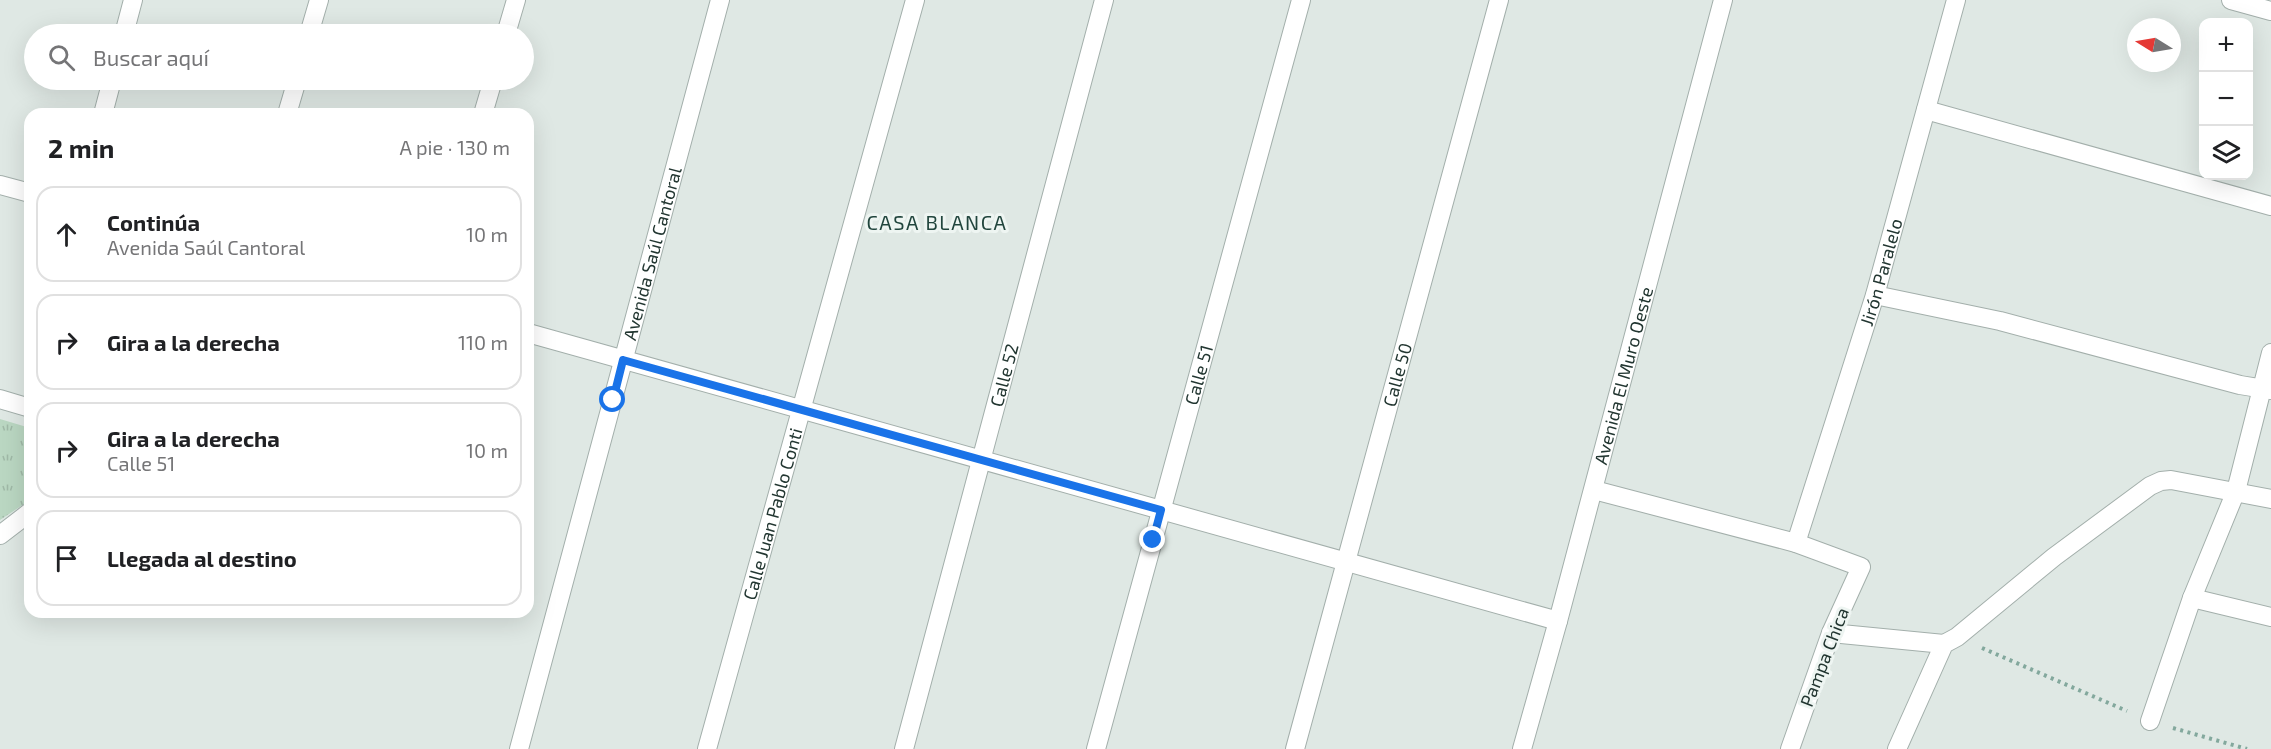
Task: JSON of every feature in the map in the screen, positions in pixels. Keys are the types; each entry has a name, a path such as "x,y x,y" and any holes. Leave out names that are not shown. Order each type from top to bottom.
{"street":[{"path":"127,24 133,0"},
{"path":"312,24 319,0"},
{"path":"509,24 516,0"},
{"name":"Avenida Saúl Cantoral","path":"519,749 720,0"},
{"name":"Calle Juan Pablo Conti","path":"707,749 915,0"},
{"name":"Calle 52","path":"904,749 1104,0"},
{"name":"Calle 51","path":"1096,749 1301,0"},
{"name":"Calle 50","path":"1295,749 1499,0"},
{"name":"Avenida El Muro Oeste","path":"1522,749 1594,490 1723,0"},
{"name":"Jirón Paralelo","path":"1796,543 1875,295 1956,0"},
{"path":"2231,0 2271,11"},
{"path":"105,108 109,90"},
{"path":"289,108 294,90"},
{"path":"485,108 490,90"},
{"path":"1926,110 2271,206"},
{"path":"0,184 24,191"},
{"path":"1875,295 2000,321 2240,386 2266,390"},
{"path":"534,335 1558,621"},
{"path":"2150,721 2192,598 2236,491 2266,390 2271,353"},
{"path":"0,399 24,406"},
{"path":"1897,749 1950,641 2054,557 2150,486 2171,480 2271,499"},
{"path":"1594,490 1796,543"},
{"path":"0,535 24,517"},
{"name":"Pampa Chica","path":"1790,749 1831,633 1861,567 1796,543"},
{"path":"2192,598 2271,616"},
{"path":"1831,633 1950,641"}],"path":[{"path":"1950,641 2150,721 2247,749"}],"green space":[{"path":"0,419 24,426 24,504 0,520"}],"district":[{"name":"CASA BLANCA","path":"937,222"}],"route":[{"path":"613,400 623,360 1161,510 1153,540"}]}
